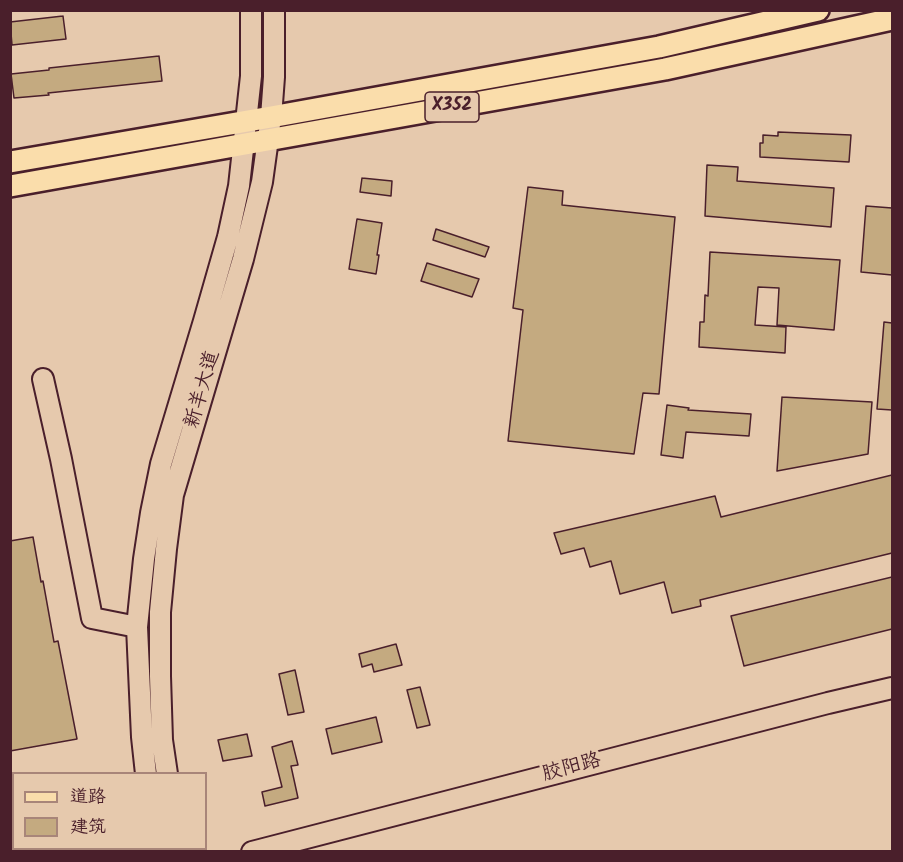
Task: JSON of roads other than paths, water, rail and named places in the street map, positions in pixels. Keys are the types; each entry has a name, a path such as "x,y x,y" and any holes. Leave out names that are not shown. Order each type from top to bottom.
{"main road":[{"name":"新羊大道","path":"146,772 142,737 138,602 149,525 162,464 228,237 239,186 251,76 251,10"},
{"name":"新羊大道","path":"167,772 162,740 160,612 173,495 243,259 262,182 274,77 274,10"},
{"name":"X352","path":"10,162 246,122 659,46 818,10"},
{"name":"X352","path":"10,186 665,69 892,19"},
{"path":"43,379 92,618 137,627"},
{"name":"胶阳路","path":"252,852 892,688"}]}
